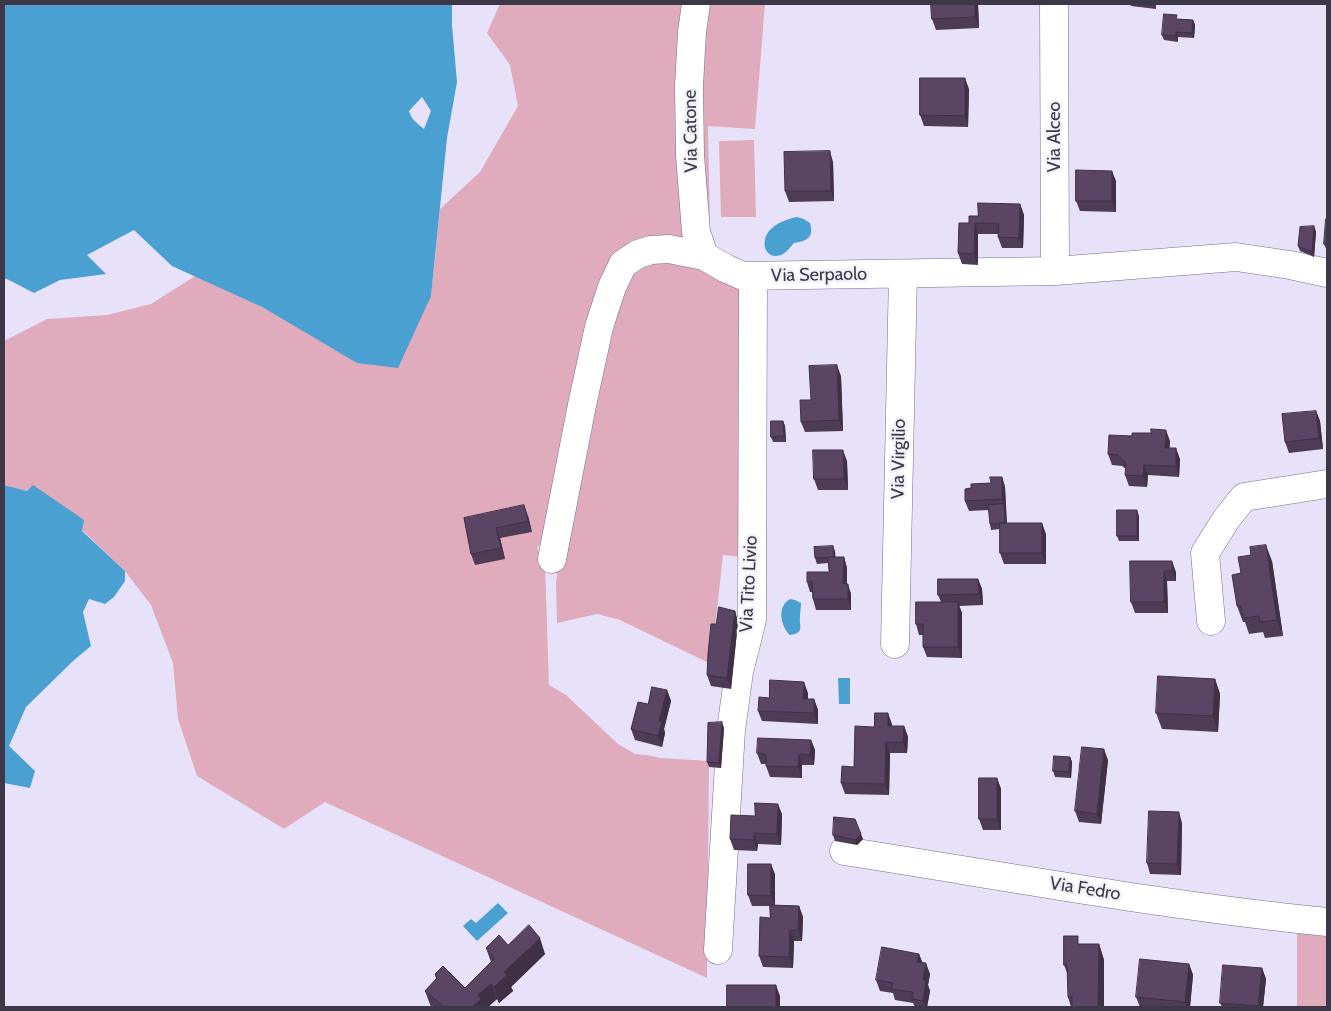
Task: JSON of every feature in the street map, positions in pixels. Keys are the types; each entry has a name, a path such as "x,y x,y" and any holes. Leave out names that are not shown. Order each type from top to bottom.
{"street":[{"name":"Via Catone","path":"696,4 692,32 689,86 690,155 696,232 704,256"},
{"name":"Via Alceo","path":"1054,4 1055,271"},
{"name":"Via Serpaolo","path":"552,560 599,327 612,287 623,264 638,254 651,250 669,249 704,256 743,276 1055,271 1236,257 1327,273"},
{"name":"Via Virgilio","path":"895,644 903,274"},
{"name":"Via Tito Livio","path":"718,950 731,730 739,672 752,620 753,276"},
{"path":"1211,621 1205,552 1227,518 1244,497 1327,484"},
{"name":"Via Fedro","path":"844,852 1254,915 1327,922"}],"shaded area":[{"path":"500,4 689,4 685,236 677,241 653,236 631,242 548,536 537,548 545,564 549,685 566,695 618,744 635,754 660,758 709,761 707,978 325,802 284,829 197,776 178,719 173,663 151,605 125,571 82,530 27,491 4,485 4,341 47,319 107,315 151,304 195,276 264,308 431,296 440,209 480,172 518,106 510,65 487,33"},
{"path":"703,4 765,4 755,129 708,126 710,227 715,243 705,232 699,31"},
{"path":"754,140 756,217 721,217 719,141"},
{"path":"676,262 722,277 744,293 744,557 723,555 711,664 620,620 597,614 557,623 556,583 560,550 609,317 638,263"},
{"path":"1297,930 1327,930 1327,1007 1297,1007"}],"water":[{"path":"4,4 452,4 457,82 447,138 431,296 398,368 357,363 264,308 172,266 134,230 87,255 106,274 60,280 34,293 4,279","holes":["422,97 431,111 424,129 413,119 409,111"]},
{"path":"797,217 810,223 811,232 809,238 794,243 783,254 773,256 769,254 766,250 765,241 769,231 782,222"},
{"path":"4,485 27,491 33,485 84,520 82,531 125,571 125,581 114,597 105,604 89,599 83,612 91,646 26,707 9,746 35,771 30,788 4,783"},
{"path":"790,599 801,603 800,629 798,633 790,635 783,625 781,612 784,604"},
{"path":"838,678 850,678 850,704 839,704"},
{"path":"498,903 508,913 477,941 463,926 471,919 476,923"}],"building":[{"path":"931,4 975,4 975,17 932,19"},
{"path":"1164,14 1177,15 1176,19 1193,20 1192,33 1176,32 1176,36 1162,35"},
{"path":"920,78 965,78 965,116 920,115"},
{"path":"830,151 831,191 785,191 784,152"},
{"path":"1076,170 1112,171 1112,201 1076,201"},
{"path":"978,203 1020,204 1019,238 998,237 999,224 975,223 974,254 958,253 959,223 969,223 969,216 978,216"},
{"path":"1326,219 1327,244 1324,244"},
{"path":"1314,226 1312,252 1298,246 1300,227"},
{"path":"837,365 839,420 801,422 800,400 811,400 809,366"},
{"path":"1316,411 1319,438 1285,442 1282,414"},
{"path":"771,421 783,421 784,436 771,437"},
{"path":"1151,429 1166,430 1165,448 1176,448 1176,466 1144,465 1143,476 1125,475 1126,463 1118,455 1108,454 1109,435 1132,436 1132,433 1151,433"},
{"path":"813,450 843,450 844,479 814,479"},
{"path":"990,477 1002,477 1002,499 965,501 965,489 971,488 971,484 991,483"},
{"path":"1004,504 1005,523 990,524 988,505"},
{"path":"524,505 528,521 496,528 501,548 471,554 464,518"},
{"path":"1117,510 1137,510 1137,536 1117,536"},
{"path":"1000,523 1042,523 1042,553 1000,553"},
{"path":"1266,545 1277,620 1260,622 1259,616 1243,618 1241,606 1237,606 1232,575 1241,573 1238,557 1251,555 1250,547"},
{"path":"833,546 834,557 815,558 814,547"},
{"path":"828,557 844,557 843,584 848,584 848,599 813,599 812,581 807,582 807,572 829,572"},
{"path":"1130,561 1172,561 1172,571 1164,571 1164,602 1131,602"},
{"path":"938,579 978,579 979,594 938,595"},
{"path":"916,602 958,602 958,647 923,647 923,624 916,624"},
{"path":"719,607 735,611 727,678 707,675 711,624 716,624"},
{"path":"1158,676 1215,679 1213,716 1156,713"},
{"path":"770,680 804,682 803,699 814,699 814,713 758,711 759,697 769,698"},
{"path":"652,687 667,690 659,721 662,722 658,736 631,729 638,702 648,704"},
{"path":"875,713 888,713 888,726 904,726 903,742 886,742 885,784 841,783 842,766 854,767 855,726 874,727"},
{"path":"722,722 719,763 707,762 708,723"},
{"path":"758,738 811,740 810,755 799,754 798,767 766,766 766,754 757,753"},
{"path":"1082,747 1104,749 1097,814 1075,811"},
{"path":"1054,756 1070,757 1069,772 1053,771"},
{"path":"979,778 997,778 997,819 979,819"},
{"path":"755,803 778,804 777,834 754,833 754,840 730,839 731,815 755,816"},
{"path":"1149,811 1179,812 1177,864 1147,863"},
{"path":"834,817 855,819 861,834 855,840 833,835"},
{"path":"748,864 771,864 771,896 748,895"},
{"path":"770,905 799,906 798,930 790,930 789,957 759,956 760,917 770,918"},
{"path":"529,925 540,938 504,972 507,975 494,987 491,984 478,995 481,999 472,1007 442,1007 425,991 437,978 435,974 443,966 465,988 495,958 486,948 499,935 508,945"},
{"path":"1064,936 1078,936 1078,944 1099,944 1098,1007 1072,1007 1072,997 1068,997 1067,965 1064,965"},
{"path":"882,947 919,954 917,962 926,963 923,980 926,980 923,1001 912,999 913,992 891,989 893,983 876,980"},
{"path":"1140,959 1189,964 1185,1002 1136,997"},
{"path":"1223,965 1262,968 1258,1006 1220,1003"},
{"path":"727,985 776,985 776,1007 727,1007"}]}
